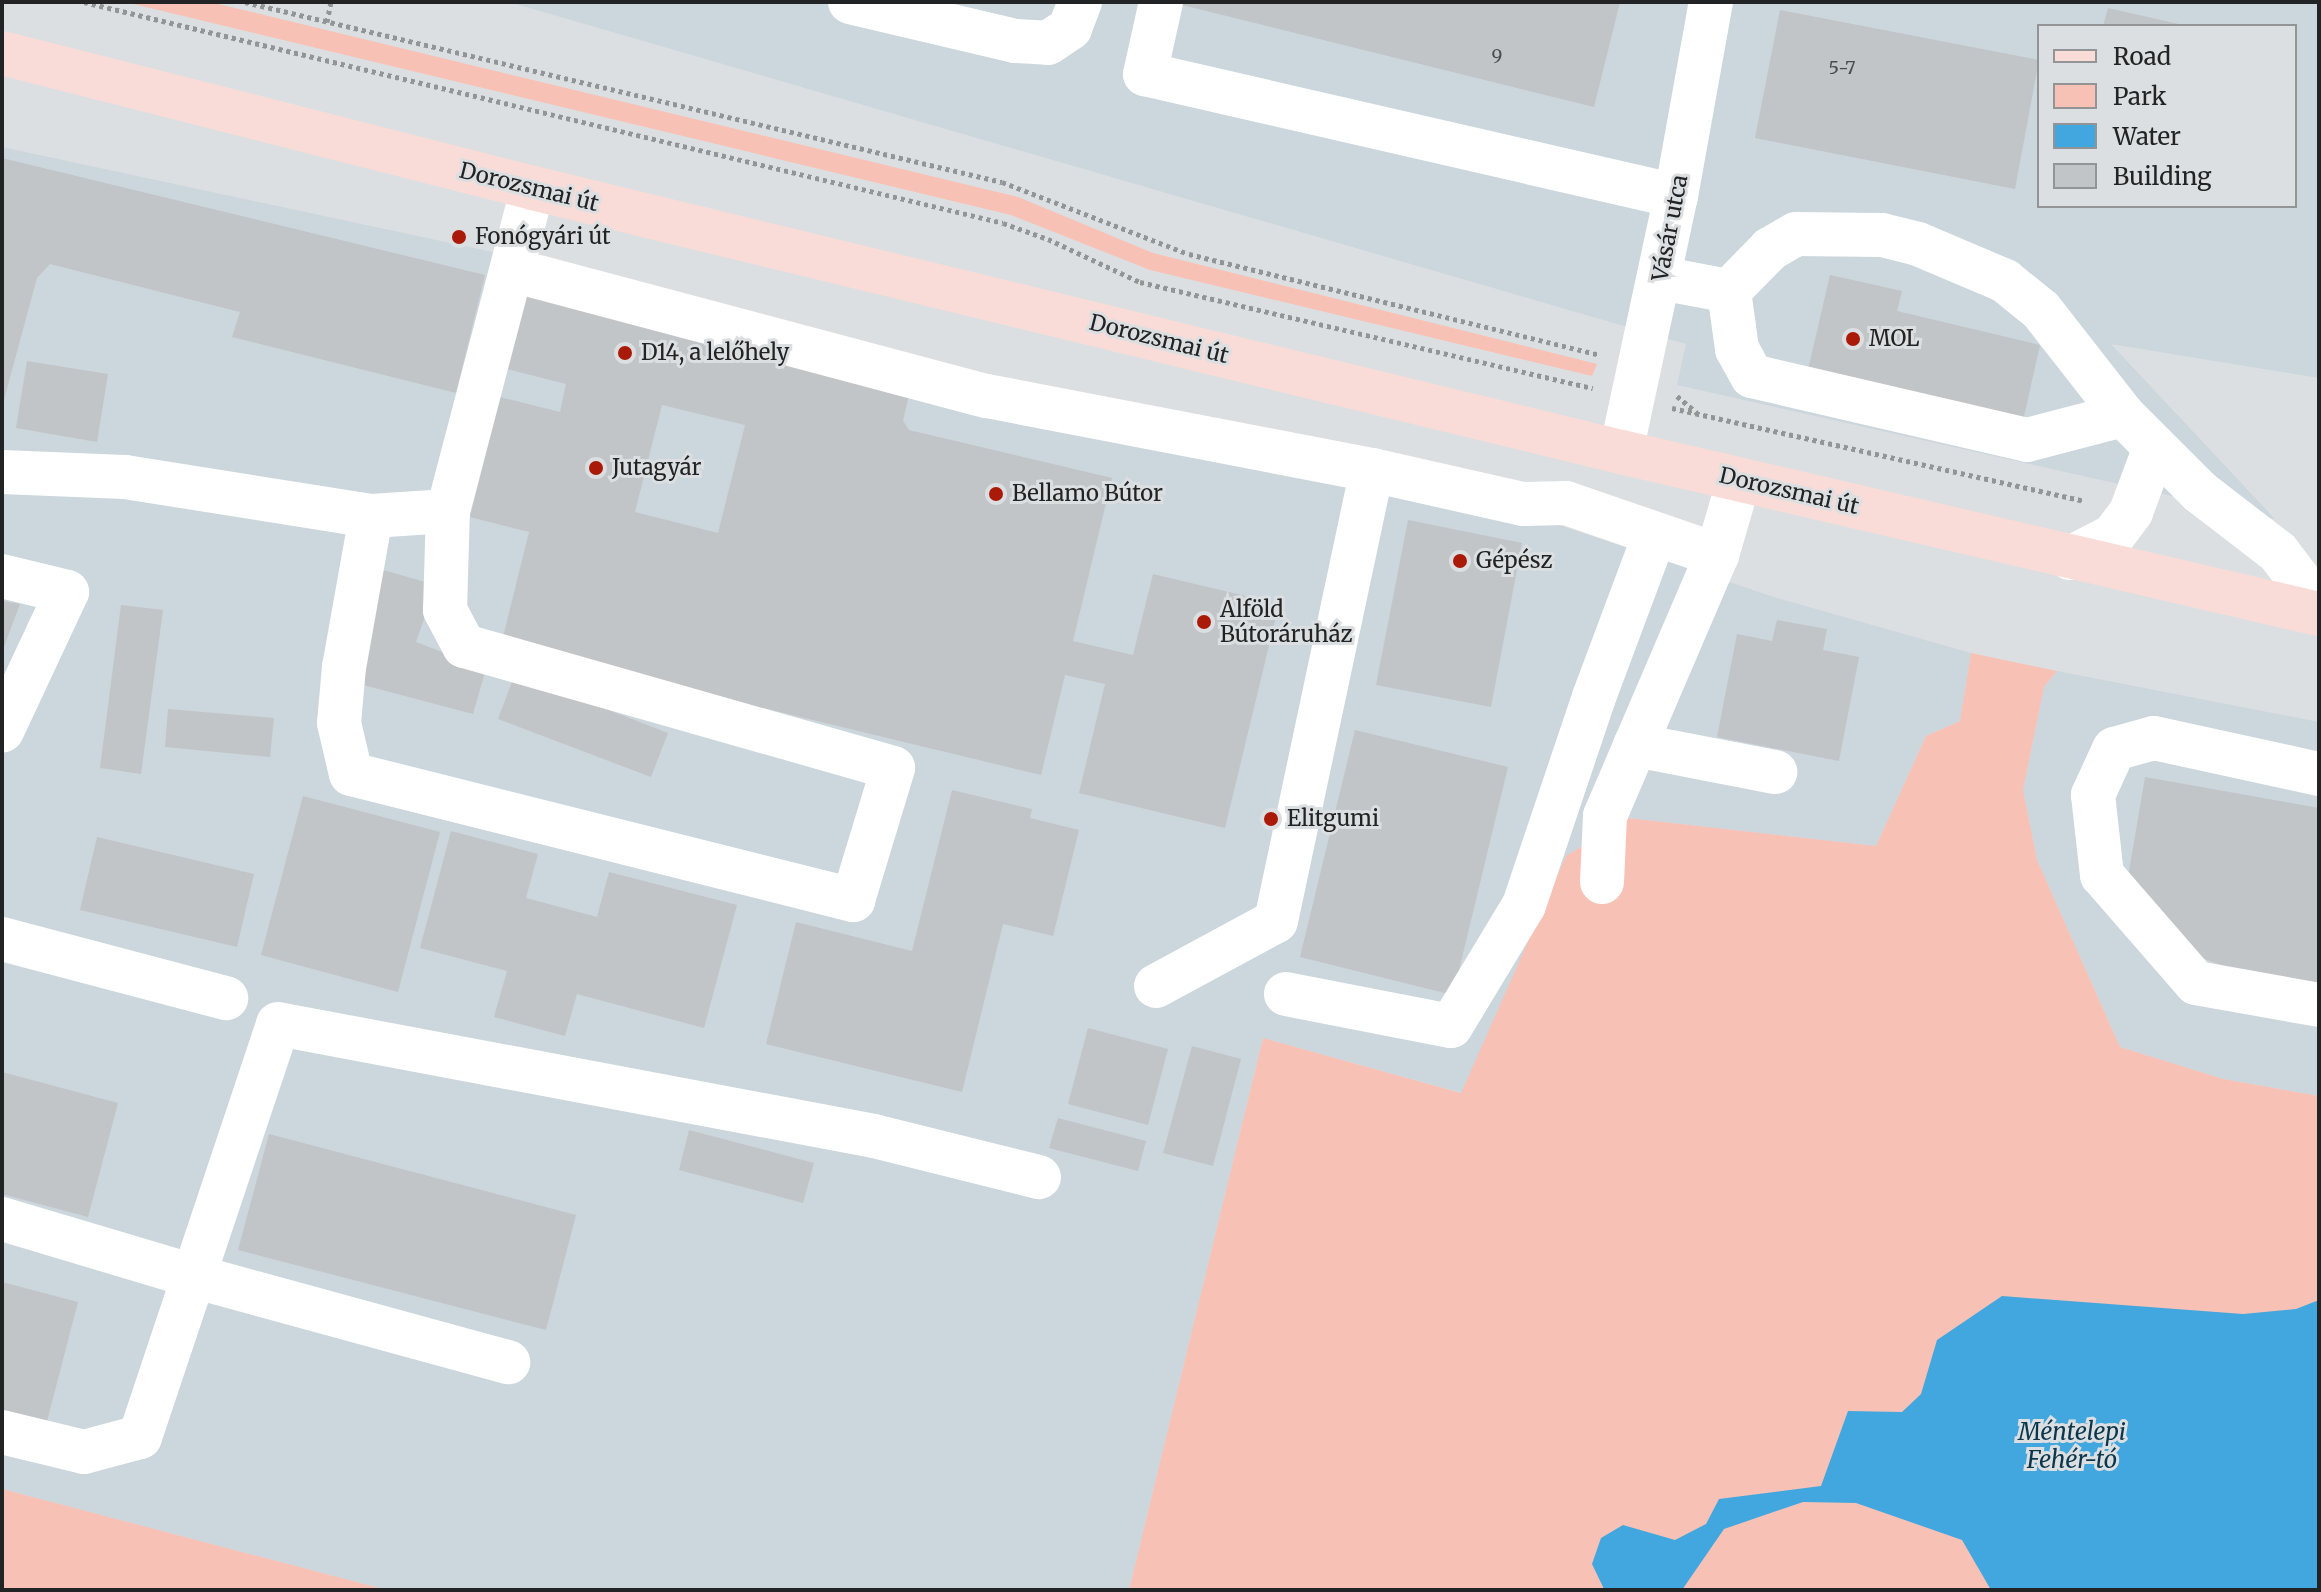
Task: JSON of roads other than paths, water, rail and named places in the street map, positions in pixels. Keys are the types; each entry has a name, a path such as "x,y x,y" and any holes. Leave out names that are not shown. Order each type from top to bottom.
{"main road":[{"name":"Dorozsmai út","path":"2,53 533,188 1621,452 2319,614"}],"street":[{"path":"850,2 1015,41 1048,43 1070,28 1080,2"},
{"path":"1161,2 1145,74 1676,196"},
{"name":"Vásár utca","path":"1621,452 1660,278 1711,2"},
{"path":"371,516 344,667 339,723 351,774 853,900 893,768 464,646 445,610 448,511 533,188"},
{"path":"1729,291 1770,249 1796,234 1882,235 1918,244 2005,281 2041,310 2123,415 2200,492 2278,552 2319,606"},
{"path":"512,270 987,396 1372,470 1523,504 1566,503 1717,555"},
{"path":"1660,278 1729,291"},
{"path":"1729,291 1737,349 1752,376 2027,440 2123,415"},
{"path":"2070,558 2113,536 2131,512 2155,447"},
{"path":"1156,986 1276,921 1372,470"},
{"path":"2,472 125,477 371,516 448,511"},
{"path":"1602,882 1605,816 1717,555 1739,480"},
{"path":"1286,994 1451,1026 1524,905 1594,697 1655,534"},
{"path":"2,576 67,592 2,731"},
{"path":"2319,774 2154,738 2114,749 2093,795 2102,875 2196,983 2319,1005"},
{"path":"1635,745 1775,772"},
{"path":"2,939 226,998"},
{"path":"2,1432 84,1452 140,1437 278,1024 874,1136 1039,1177"},
{"path":"2,1219 193,1276 508,1362"}],"water":[{"name":"Méntelepi Fehér-tó","path":"2002,1296 2243,1314 2296,1309 2319,1300 2319,1590 1991,1590 1962,1540 1856,1503 1803,1502 1724,1529 1682,1590 1604,1589 1592,1564 1601,1538 1623,1525 1675,1540 1706,1524 1719,1499 1821,1486 1848,1411 1902,1412 1921,1394 1937,1340"}],"place":[{"name":"Fonógyári út","path":"459,237"},
{"name":"MOL","path":"1853,339"},
{"name":"D14, a lelőhely","path":"625,353"},
{"name":"Jutagyár","path":"596,468"},
{"name":"Bellamo Bútor","path":"996,494"},
{"name":"Gépész","path":"1460,561"},
{"name":"Alföld Bútoráruház","path":"1204,622"},
{"name":"Elitgumi","path":"1271,819"}]}
